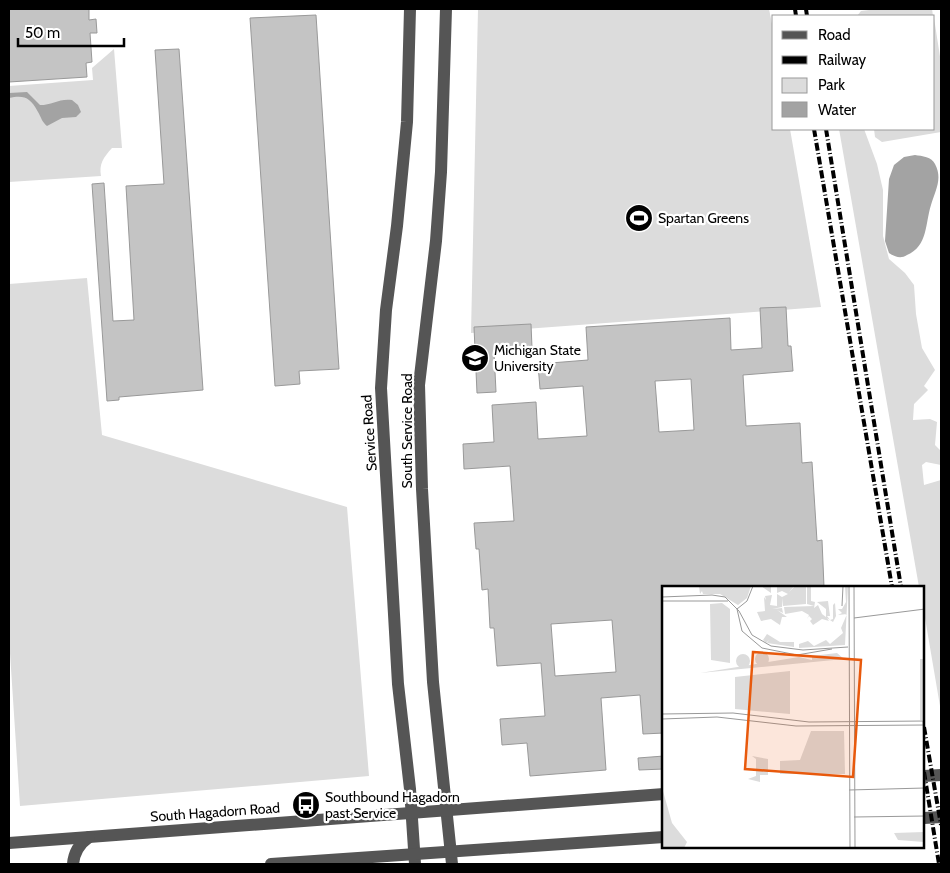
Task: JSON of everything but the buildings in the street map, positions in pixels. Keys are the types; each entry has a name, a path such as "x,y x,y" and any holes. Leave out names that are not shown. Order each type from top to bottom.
{"street":[{"name":"Service Road","path":"410,9 407,122 397,226 386,310 381,388 398,684 410,788 415,860"},
{"name":"South Service Road","path":"446,9 440,192 419,385 422,488 433,682 451,858"},
{"path":"925,776 941,775"},
{"name":"South Hagadorn Road","path":"9,843 662,794"},
{"path":"925,818 941,817"},
{"path":"73,864 75,852 89,837"},
{"path":"271,864 451,858 662,837"}],"green space":[{"name":"Spartan Greens","path":"478,9 769,9 772,24 772,130 790,130 821,307 471,333"},
{"path":"877,9 932,9 933,15 858,15 861,11"},
{"path":"935,24 941,63 941,132 882,142 875,137 874,130 935,130"},
{"path":"114,49 122,148 112,148 106,155 101,165 101,176 9,182 9,86 93,80 92,68"},
{"path":"839,130 864,130 877,164 883,190 883,236 889,259 905,273 914,285 916,314 922,348 935,370 924,386 928,390 914,404 913,420 930,419 937,422 935,445 941,451 941,465 926,462 922,465 924,485 941,480 941,712 925,618 925,586 919,586"},
{"path":"87,278 102,435 347,507 369,776 20,806 9,638 9,284"}],"water":[{"path":"27,92 40,105 72,100 78,105 81,112 76,117 62,118 47,126 29,100 23,97 9,98 9,93"},
{"path":"915,155 926,157 934,162 937,169 938,185 931,205 925,234 919,246 905,256 898,257 889,253 885,241 889,179 894,165 904,157"}],"railway":[{"path":"795,9 796,15"},
{"path":"806,9 807,15"},
{"path":"814,130 892,586"},
{"path":"826,130 901,586"},
{"path":"925,733 941,825"},
{"path":"925,778 939,864"}],"place":[{"name":"Spartan Greens","path":"639,218"},
{"name":"Michigan State University","path":"475,358"},
{"name":"Southbound Hagadorn past Service","path":"306,805"}]}
